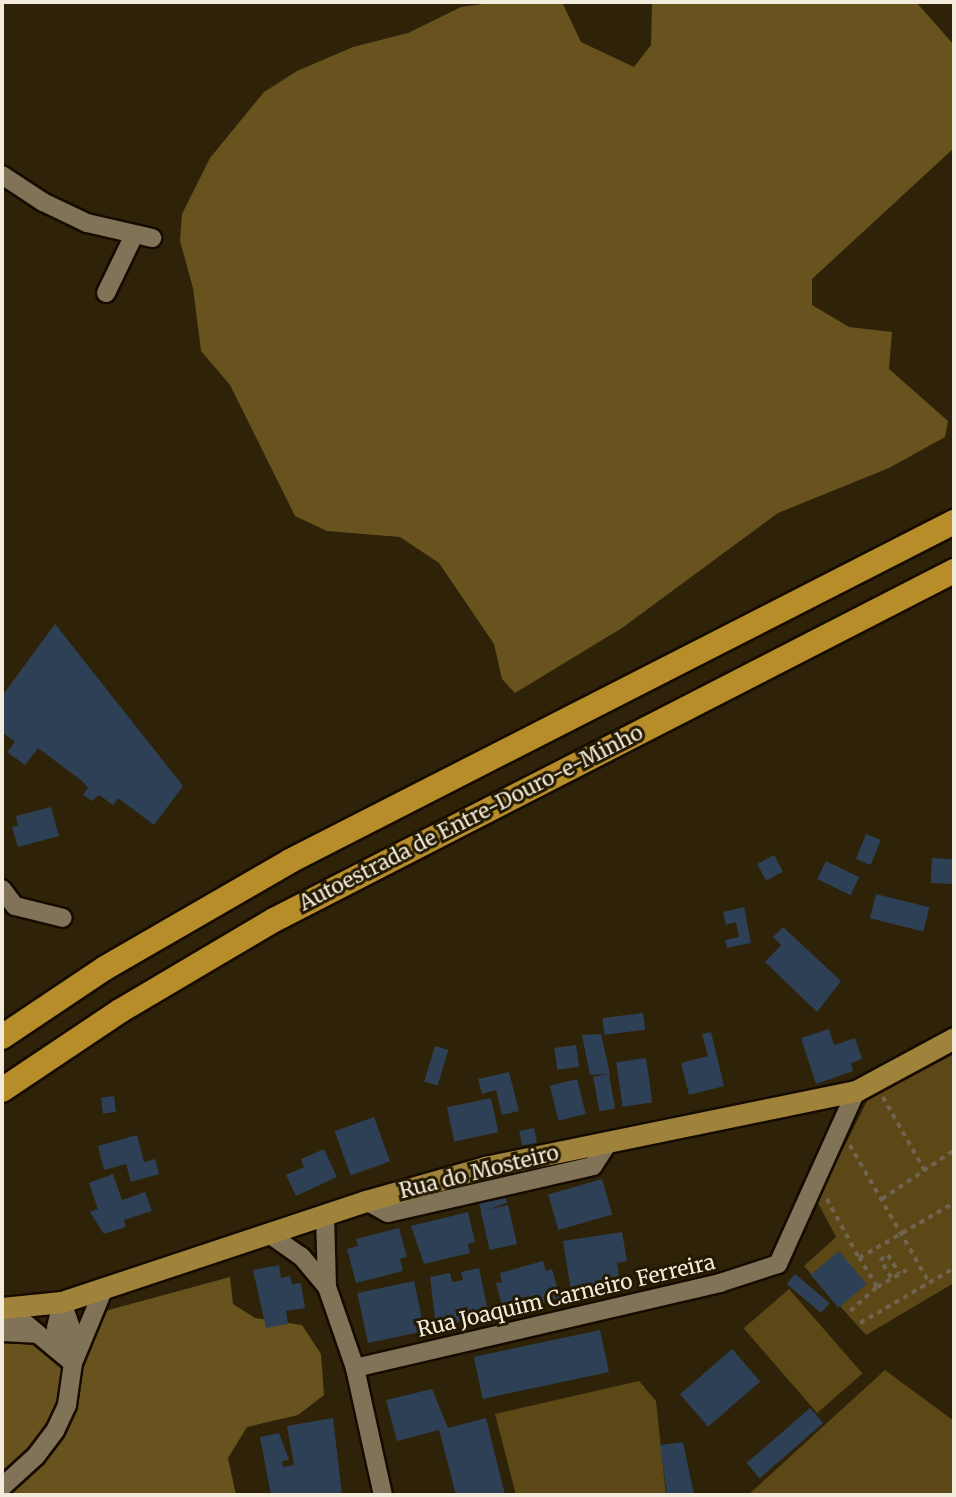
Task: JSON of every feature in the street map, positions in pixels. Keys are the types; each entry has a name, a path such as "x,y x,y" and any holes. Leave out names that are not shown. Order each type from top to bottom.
{"highway":[{"name":"Autoestrada de Entre-Douro-e-Minho","path":"2,1037 105,968 290,861 954,522"},
{"name":"Autoestrada de Entre-Douro-e-Minho","path":"2,1090 120,1011 274,920 954,571"}],"main road":[{"name":"Rua do Mosteiro","path":"2,1310 62,1302 366,1201 485,1167 864,1097 954,1038"}],"street":[{"path":"2,175 63,212 109,231 152,238"},
{"path":"106,293 134,235"},
{"path":"2,889 15,906 63,918"},
{"name":"Rua Joaquim Carneiro Ferreira","path":"355,1368 753,1275 783,1259 864,1097"},
{"path":"325,1215 327,1287 355,1368 383,1495"},
{"path":"269,1234 301,1256 327,1287"},
{"path":"2,1487 36,1456 55,1431 67,1405 76,1355 104,1288"},
{"path":"62,1302 56,1328 76,1355"},
{"path":"2,1310 76,1355"},
{"path":"2,1332 40,1334"}],"path":[{"path":"864,1097 883,1097 895,1090"},
{"path":"883,1097 925,1172"},
{"path":"845,1156 856,1135"},
{"path":"850,1145 929,1282"},
{"path":"882,1199 954,1150"},
{"path":"830,1186 825,1196 877,1287"},
{"path":"859,1258 954,1203"},
{"path":"891,1278 880,1260 888,1255 900,1274"},
{"path":"860,1323 954,1268"},
{"path":"850,1311 877,1287 906,1270"}],"shaded area":[{"path":"497,2 562,2 581,42 634,67 651,45 652,2 916,2 954,45 954,148 812,279 812,305 849,327 892,332 889,369 948,421 945,437 889,468 778,513 622,628 515,693 502,679 494,644 439,563 400,537 327,531 295,516 230,385 201,351 193,288 180,241 182,214 210,158 264,92 297,71 353,47 408,33 461,7"},
{"path":"954,1054 954,1283 866,1335 804,1266 836,1237 817,1201 868,1099"},
{"path":"230,1277 233,1304 255,1318 302,1325 321,1354 324,1395 298,1415 247,1427 228,1458 236,1495 2,1495 2,1339"},
{"path":"789,1289 862,1374 817,1413 744,1328"},
{"path":"885,1370 954,1421 954,1495 748,1495"},
{"path":"639,1381 656,1401 666,1495 516,1495 495,1414"}],"building":[{"path":"55,624 183,786 154,825 118,798 113,805 99,795 92,801 83,795 88,788 82,781 38,748 25,765 7,752 15,742 2,732 2,696"},
{"path":"51,807 59,836 18,847 12,827 18,826 16,816"},
{"path":"866,834 881,840 871,865 856,859"},
{"path":"774,855 783,872 766,881 757,864"},
{"path":"932,858 954,859 953,884 931,883"},
{"path":"826,861 859,877 850,895 817,879"},
{"path":"876,894 929,907 923,932 870,918"},
{"path":"744,907 751,943 727,948 725,940 739,937 736,922 726,925 723,912"},
{"path":"783,927 841,981 817,1012 765,962 781,945 773,937"},
{"path":"643,1013 645,1030 604,1035 602,1018"},
{"path":"829,1029 834,1045 855,1038 862,1059 851,1063 853,1071 816,1084 801,1038"},
{"path":"711,1032 724,1086 689,1095 681,1063 708,1056 702,1034"},
{"path":"601,1034 610,1074 590,1075 582,1035"},
{"path":"576,1045 579,1067 557,1070 554,1048"},
{"path":"435,1046 448,1050 438,1085 424,1081"},
{"path":"646,1058 652,1103 623,1107 616,1062"},
{"path":"509,1072 519,1111 502,1115 496,1090 482,1094 478,1079"},
{"path":"609,1074 615,1108 599,1111 593,1077"},
{"path":"577,1079 586,1114 559,1121 550,1086"},
{"path":"114,1096 116,1112 103,1113 101,1098"},
{"path":"491,1098 498,1132 454,1142 447,1107"},
{"path":"374,1117 390,1161 351,1176 335,1131"},
{"path":"534,1128 537,1143 522,1146 519,1131"},
{"path":"137,1135 144,1162 155,1159 159,1174 131,1182 126,1164 104,1170 98,1146"},
{"path":"324,1149 337,1177 296,1196 286,1175 304,1167 301,1159"},
{"path":"113,1174 122,1200 145,1192 152,1211 124,1220 126,1227 104,1234 90,1212 98,1209 89,1183"},
{"path":"602,1179 612,1215 558,1230 548,1194"},
{"path":"504,1194 507,1202 482,1212 479,1204"},
{"path":"508,1205 517,1244 490,1250 481,1211"},
{"path":"468,1212 475,1242 468,1244 470,1253 424,1264 411,1226"},
{"path":"399,1228 407,1257 400,1259 403,1271 356,1283 347,1249 358,1246 356,1239"},
{"path":"622,1232 627,1261 617,1263 620,1284 571,1291 563,1241"},
{"path":"839,1251 867,1284 838,1308 811,1275"},
{"path":"543,1261 546,1271 552,1269 560,1298 504,1313 496,1283 502,1282 500,1273"},
{"path":"279,1265 281,1278 290,1276 292,1284 301,1283 305,1308 286,1311 288,1324 266,1328 253,1270"},
{"path":"479,1268 489,1316 436,1327 430,1277 450,1273 452,1282 463,1280 461,1272"},
{"path":"795,1274 829,1303 821,1313 787,1284"},
{"path":"414,1281 425,1331 368,1343 357,1293"},
{"path":"600,1330 609,1372 483,1399 474,1357"},
{"path":"732,1349 760,1381 708,1427 680,1394"},
{"path":"432,1389 448,1428 486,1418 505,1495 456,1495 439,1430 397,1441 386,1400"},
{"path":"810,1408 823,1423 760,1478 747,1463"},
{"path":"333,1418 342,1495 271,1495 260,1437 279,1433 289,1460 282,1461 283,1467 294,1465 287,1426"},
{"path":"683,1442 694,1495 667,1495 660,1445"}]}
